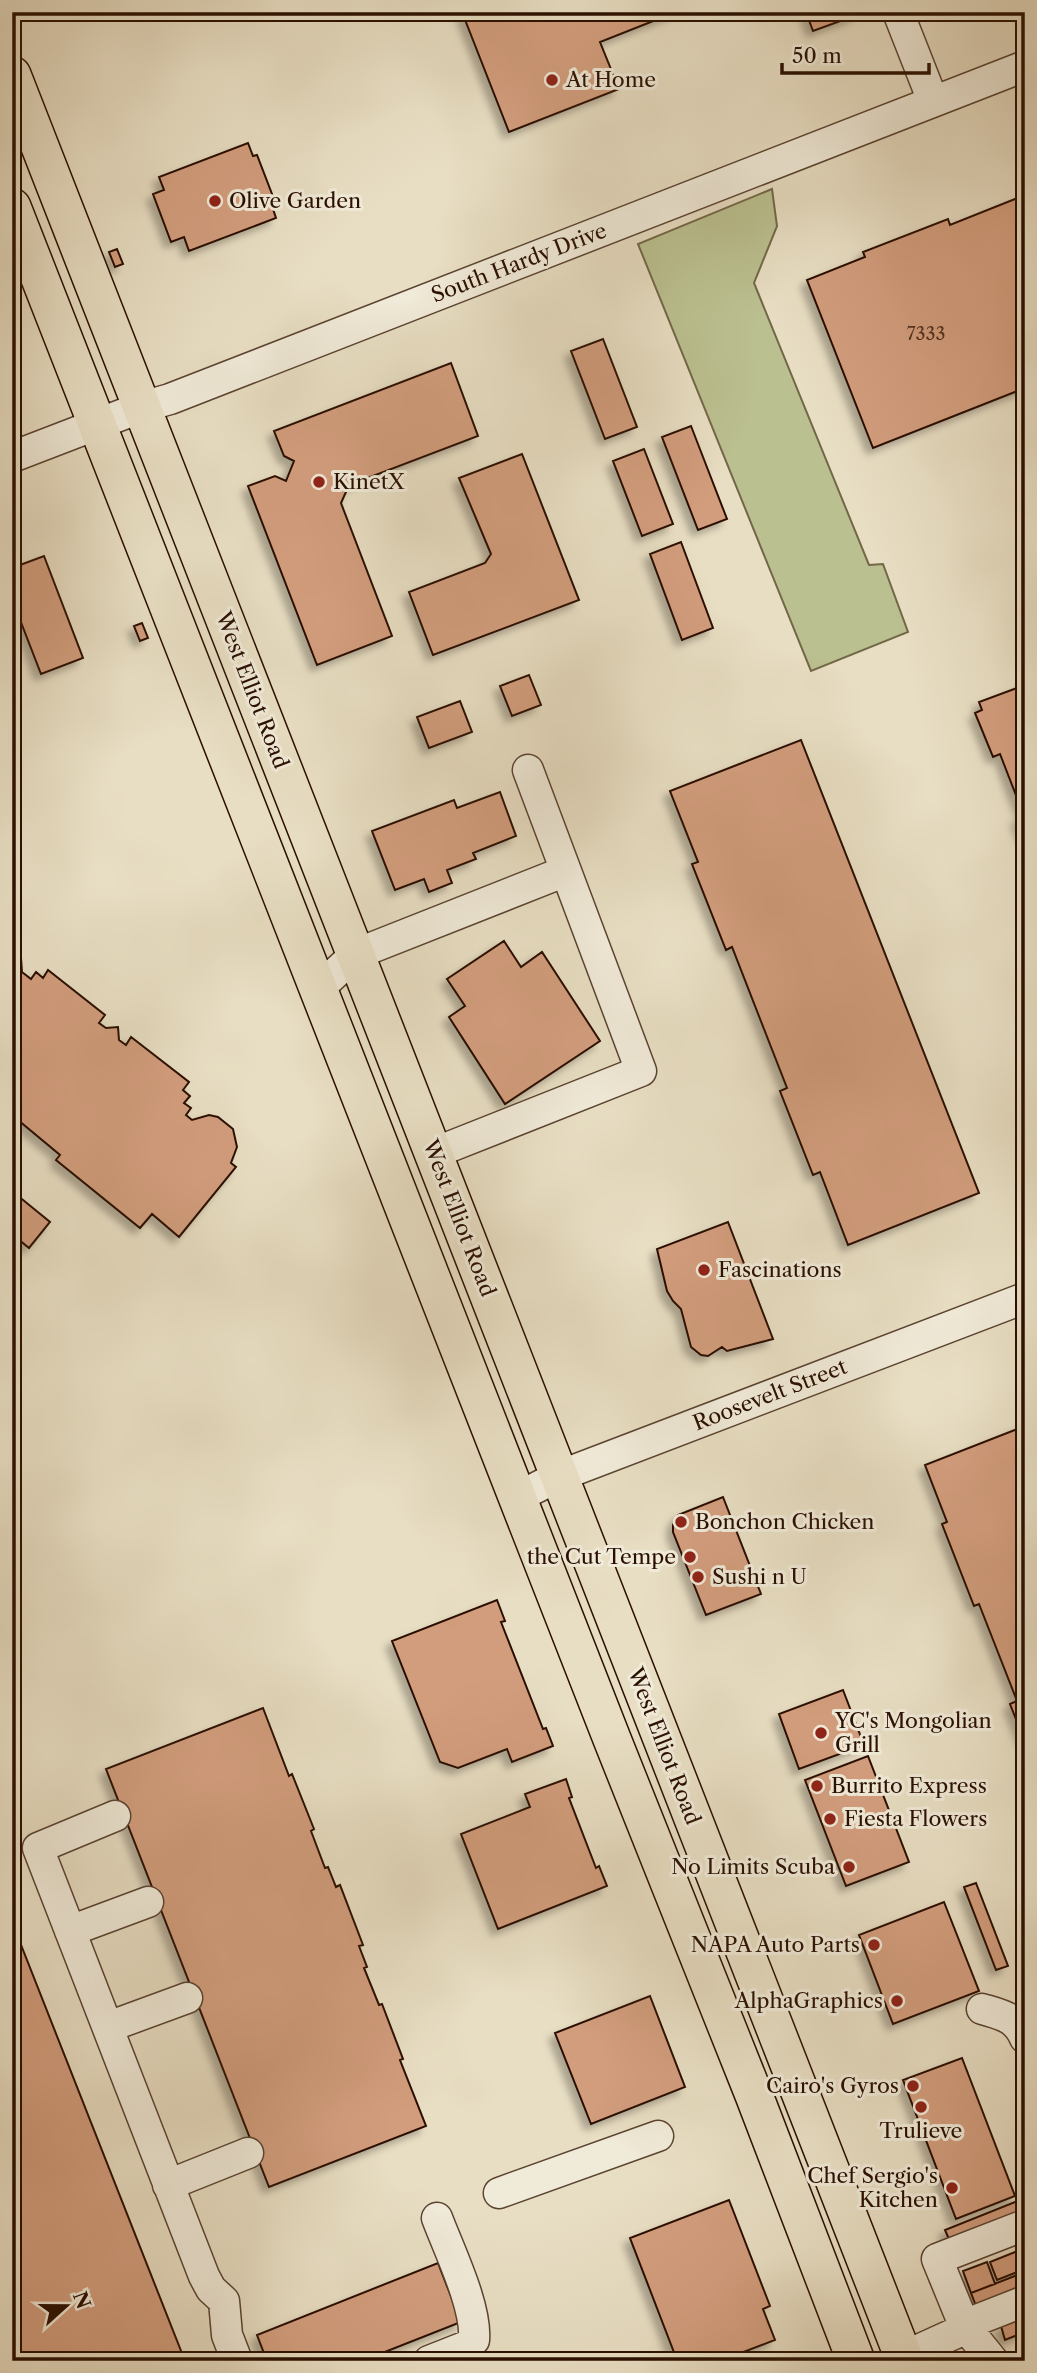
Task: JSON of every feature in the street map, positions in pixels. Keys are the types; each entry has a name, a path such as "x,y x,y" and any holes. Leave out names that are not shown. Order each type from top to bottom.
{"main road":[{"name":"West Elliot Road","path":"12,75 904,2359"},
{"path":"12,207 856,2361"},
{"path":"682,1916 719,1956 758,2053 794,2078"},
{"path":"754,2095 784,2119 815,2197 829,2208 848,2213"}],"street":[{"path":"898,12 933,102"},
{"name":"South Hardy Drive","path":"12,457 142,407 170,399 1025,66"},
{"path":"434,1153 641,1071 528,770"},
{"path":"318,989 356,954 566,871"},
{"name":"Roosevelt Street","path":"518,1497 559,1476 1025,1298"},
{"path":"115,1816 38,1848 204,2276 211,2290 224,2301 227,2335 237,2361"},
{"path":"70,1931 148,1902"},
{"path":"108,2027 187,1998"},
{"path":"982,2009 1008,2017 1020,2027 1025,2038"},
{"path":"499,2193 658,2136"},
{"path":"168,2185 248,2153"},
{"path":"429,2361 467,2346 474,2340 475,2326 437,2218"},
{"path":"993,2361 964,2325 937,2259 1025,2225"},
{"path":"904,2359 958,2332 964,2325 1025,2301"}],"green space":[{"path":"772,189 777,226 754,283 869,565 883,564 908,632 811,671 638,244"}],"building":[{"name":"At Home","path":"462,12 676,12 600,42 619,89 509,132"},
{"path":"806,12 856,12 857,15 813,31"},
{"name":"Olive Garden","path":"248,143 253,156 257,155 277,207 273,209 276,218 189,251 184,237 171,242 153,194 164,190 159,177"},
{"path":"1025,195 1025,388 873,448 807,280 865,257 863,252 948,219 950,225"},
{"path":"117,249 123,264 115,267 109,252"},
{"path":"603,339 637,427 605,439 571,351"},
{"path":"451,363 478,436 349,485 341,503 392,636 317,665 248,486 275,476 286,481 294,461 284,456 274,431"},
{"path":"691,426 727,519 698,530 662,437"},
{"path":"644,449 673,524 642,536 613,461"},
{"path":"522,454 579,600 433,655 409,592 485,563 491,554 459,478"},
{"path":"681,542 713,628 682,640 650,554"},
{"path":"44,556 83,658 41,674 12,599 12,568"},
{"path":"142,623 148,638 140,641 134,626"},
{"path":"529,675 541,705 512,716 500,686"},
{"path":"1025,685 1025,839 1017,819 1024,816 1000,754 993,757 975,713 982,710 979,702"},
{"path":"460,701 472,732 429,748 417,717"},
{"path":"801,740 979,1193 848,1245 820,1172 813,1175 780,1091 787,1088 732,947 726,950 692,864 698,862 670,791"},
{"path":"500,792 516,836 473,853 476,859 447,870 452,883 429,892 424,879 395,890 372,831 454,800 457,808"},
{"path":"504,941 521,967 542,952 600,1041 505,1104 449,1017 465,1006 447,979"},
{"path":"12,942 21,958 22,972 31,979 36,972 43,978 48,970 105,1015 99,1023 106,1028 118,1027 119,1040 126,1045 131,1037 189,1082 183,1090 190,1096 184,1103 191,1108 186,1115 192,1120 209,1115 218,1117 233,1129 237,1147 231,1163 236,1167 179,1237 152,1214 140,1228 56,1160 60,1155 12,1115"},
{"path":"12,1191 50,1222 29,1248 12,1234"},
{"name":"Fascinations","path":"728,1222 773,1339 727,1351 722,1347 708,1356 701,1355 691,1347 681,1309 667,1291 657,1249"},
{"path":"1025,1426 1025,1742 1010,1704 1017,1701 979,1604 974,1606 942,1524 947,1522 925,1465"},
{"path":"723,1497 761,1594 706,1615 673,1532 673,1525 678,1515"},
{"path":"497,1600 505,1621 501,1622 543,1729 546,1728 553,1746 512,1762 507,1749 458,1768 440,1762 392,1641"},
{"path":"843,1690 864,1745 799,1769 779,1714"},
{"path":"263,1708 289,1776 292,1774 314,1829 311,1831 325,1868 328,1867 336,1887 340,1885 363,1945 359,1946 367,1967 364,1968 379,2005 382,2004 426,2126 269,2187 106,1769"},
{"path":"868,1756 909,1862 846,1886 805,1780"},
{"path":"566,1779 572,1797 569,1798 596,1868 599,1866 607,1886 498,1929 461,1834 530,1807 525,1794"},
{"path":"976,1883 1008,1966 996,1970 964,1887"},
{"path":"944,1902 979,1991 893,2024 859,1935"},
{"path":"12,1922 185,2361 12,2361"},
{"path":"650,1996 685,2087 591,2124 555,2033"},
{"path":"962,2058 1015,2196 956,2219 903,2080"},
{"path":"1025,2198 1025,2214 951,2244 945,2230"},
{"path":"729,2200 770,2306 763,2309 775,2340 720,2361 665,2361 675,2355 630,2238"},
{"path":"1025,2248 1025,2269 997,2280 990,2262"},
{"path":"987,2262 995,2284 971,2293 963,2271"},
{"path":"438,2263 461,2322 362,2361 267,2361 257,2335"},
{"path":"1025,2272 1025,2288 976,2306 971,2293"},
{"path":"1025,2317 1025,2332 1005,2340 1001,2326"}],"place":[{"name":"At Home","path":"552,80"},
{"name":"Olive Garden","path":"215,201"},
{"name":"KinetX","path":"319,482"},
{"name":"Fascinations","path":"704,1270"},
{"name":"Bonchon Chicken","path":"681,1522"},
{"name":"the Cut Tempe","path":"690,1557"},
{"name":"Sushi n U","path":"698,1577"},
{"name":"YC's Mongolian Grill","path":"821,1733"},
{"name":"Burrito Express","path":"817,1786"},
{"name":"Fiesta Flowers","path":"830,1819"},
{"name":"No Limits Scuba","path":"849,1867"},
{"name":"NAPA Auto Parts","path":"874,1945"},
{"name":"AlphaGraphics","path":"897,2001"},
{"name":"Cairo's Gyros","path":"913,2086"},
{"name":"Trulieve","path":"921,2107"},
{"name":"Chef Sergio's Kitchen","path":"952,2188"}]}
